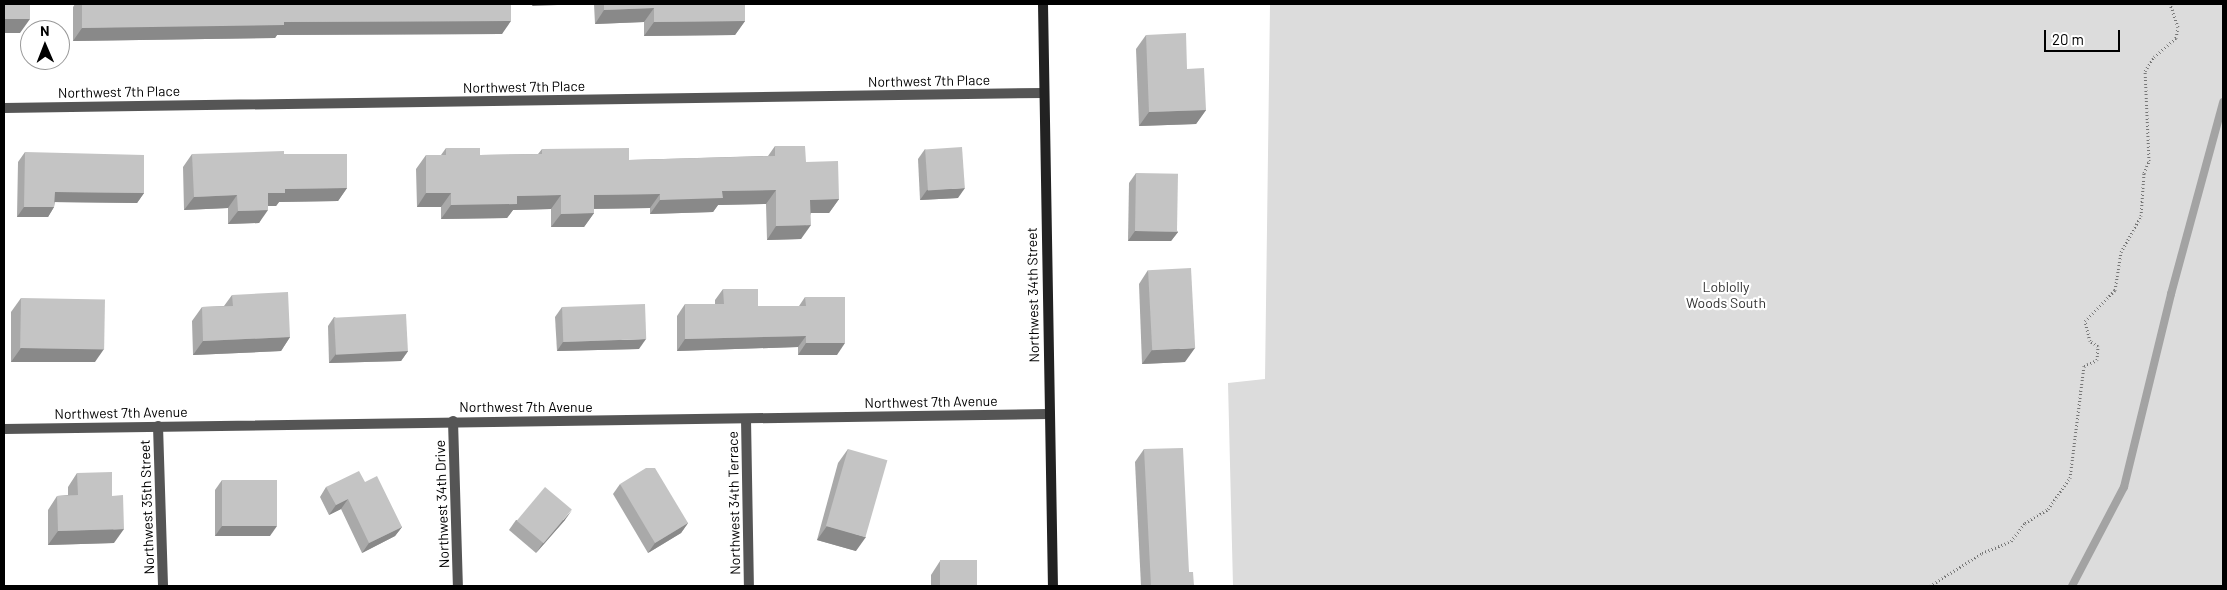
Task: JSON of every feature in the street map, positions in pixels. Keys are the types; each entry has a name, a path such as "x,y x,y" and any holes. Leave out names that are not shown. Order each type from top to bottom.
{"main road":[{"name":"Northwest 34th Street","path":"1043,4 1053,586"}],"street":[{"name":"Northwest 7th Place","path":"4,108 1044,93"},
{"name":"Northwest 7th Avenue","path":"4,429 453,421 1049,414"},
{"name":"Northwest 34th Terrace","path":"746,419 749,586"},
{"name":"Northwest 34th Drive","path":"453,421 458,586"},
{"name":"Northwest 35th Street","path":"158,426 163,586"}],"path":[{"path":"1930,586 1982,553 2011,542 2025,523 2048,509 2070,478 2084,366 2097,360 2098,346 2090,341 2085,321 2115,290 2121,252 2140,216 2144,173 2149,161 2145,70 2154,56 2176,38 2178,28 2170,4"}],"green space":[{"name":"Loblolly Woods South","path":"1270,4 2223,4 2223,586 1233,586 1228,383 1265,379"}],"building":[{"path":"4,4 30,4 30,19 4,19"},
{"path":"82,4 511,4 511,21 284,22 284,25 82,28"},
{"path":"604,4 745,4 745,21 654,22 654,8 604,10"},
{"path":"1186,33 1187,69 1204,68 1206,110 1149,112 1146,35"},
{"path":"775,146 805,146 806,162 838,161 839,199 810,200 811,225 776,226 776,190 722,191 723,198 660,200 660,194 594,195 594,213 561,214 561,195 517,196 517,204 451,205 451,193 426,193 426,155 446,155 446,148 480,148 480,155 542,154 542,149 629,148 629,160 775,156"},
{"path":"962,147 965,188 928,190 925,150"},
{"path":"284,151 284,154 347,154 347,188 285,189 285,193 268,193 268,210 238,211 237,195 194,197 192,154"},
{"path":"25,152 144,155 144,193 55,192 54,207 24,207"},
{"path":"1136,173 1178,174 1177,232 1135,231"},
{"path":"1191,268 1195,348 1152,350 1148,270"},
{"path":"723,289 758,289 758,306 806,306 805,297 845,297 845,343 806,343 806,336 685,339 685,304 724,304"},
{"path":"288,292 290,337 203,341 202,307 233,306 232,295"},
{"path":"21,298 105,299 104,349 20,348"},
{"path":"645,304 646,339 563,342 562,307"},
{"path":"406,314 408,351 336,355 334,318"},
{"path":"1183,448 1189,572 1193,572 1194,586 1151,586 1144,449"},
{"path":"848,449 887,460 865,537 826,526"},
{"path":"646,468 655,468 688,523 655,543 620,484"},
{"path":"359,471 365,482 377,476 402,527 369,543 348,499 336,505 326,487"},
{"path":"112,472 112,496 123,495 124,529 58,531 57,496 78,495 77,473"},
{"path":"222,480 277,480 277,526 222,526"},
{"path":"545,487 572,509 544,543 517,521"},
{"path":"940,560 977,560 977,586 940,586"}],"waterway":[{"path":"2072,586 2124,487 2171,294 2223,102"}]}
